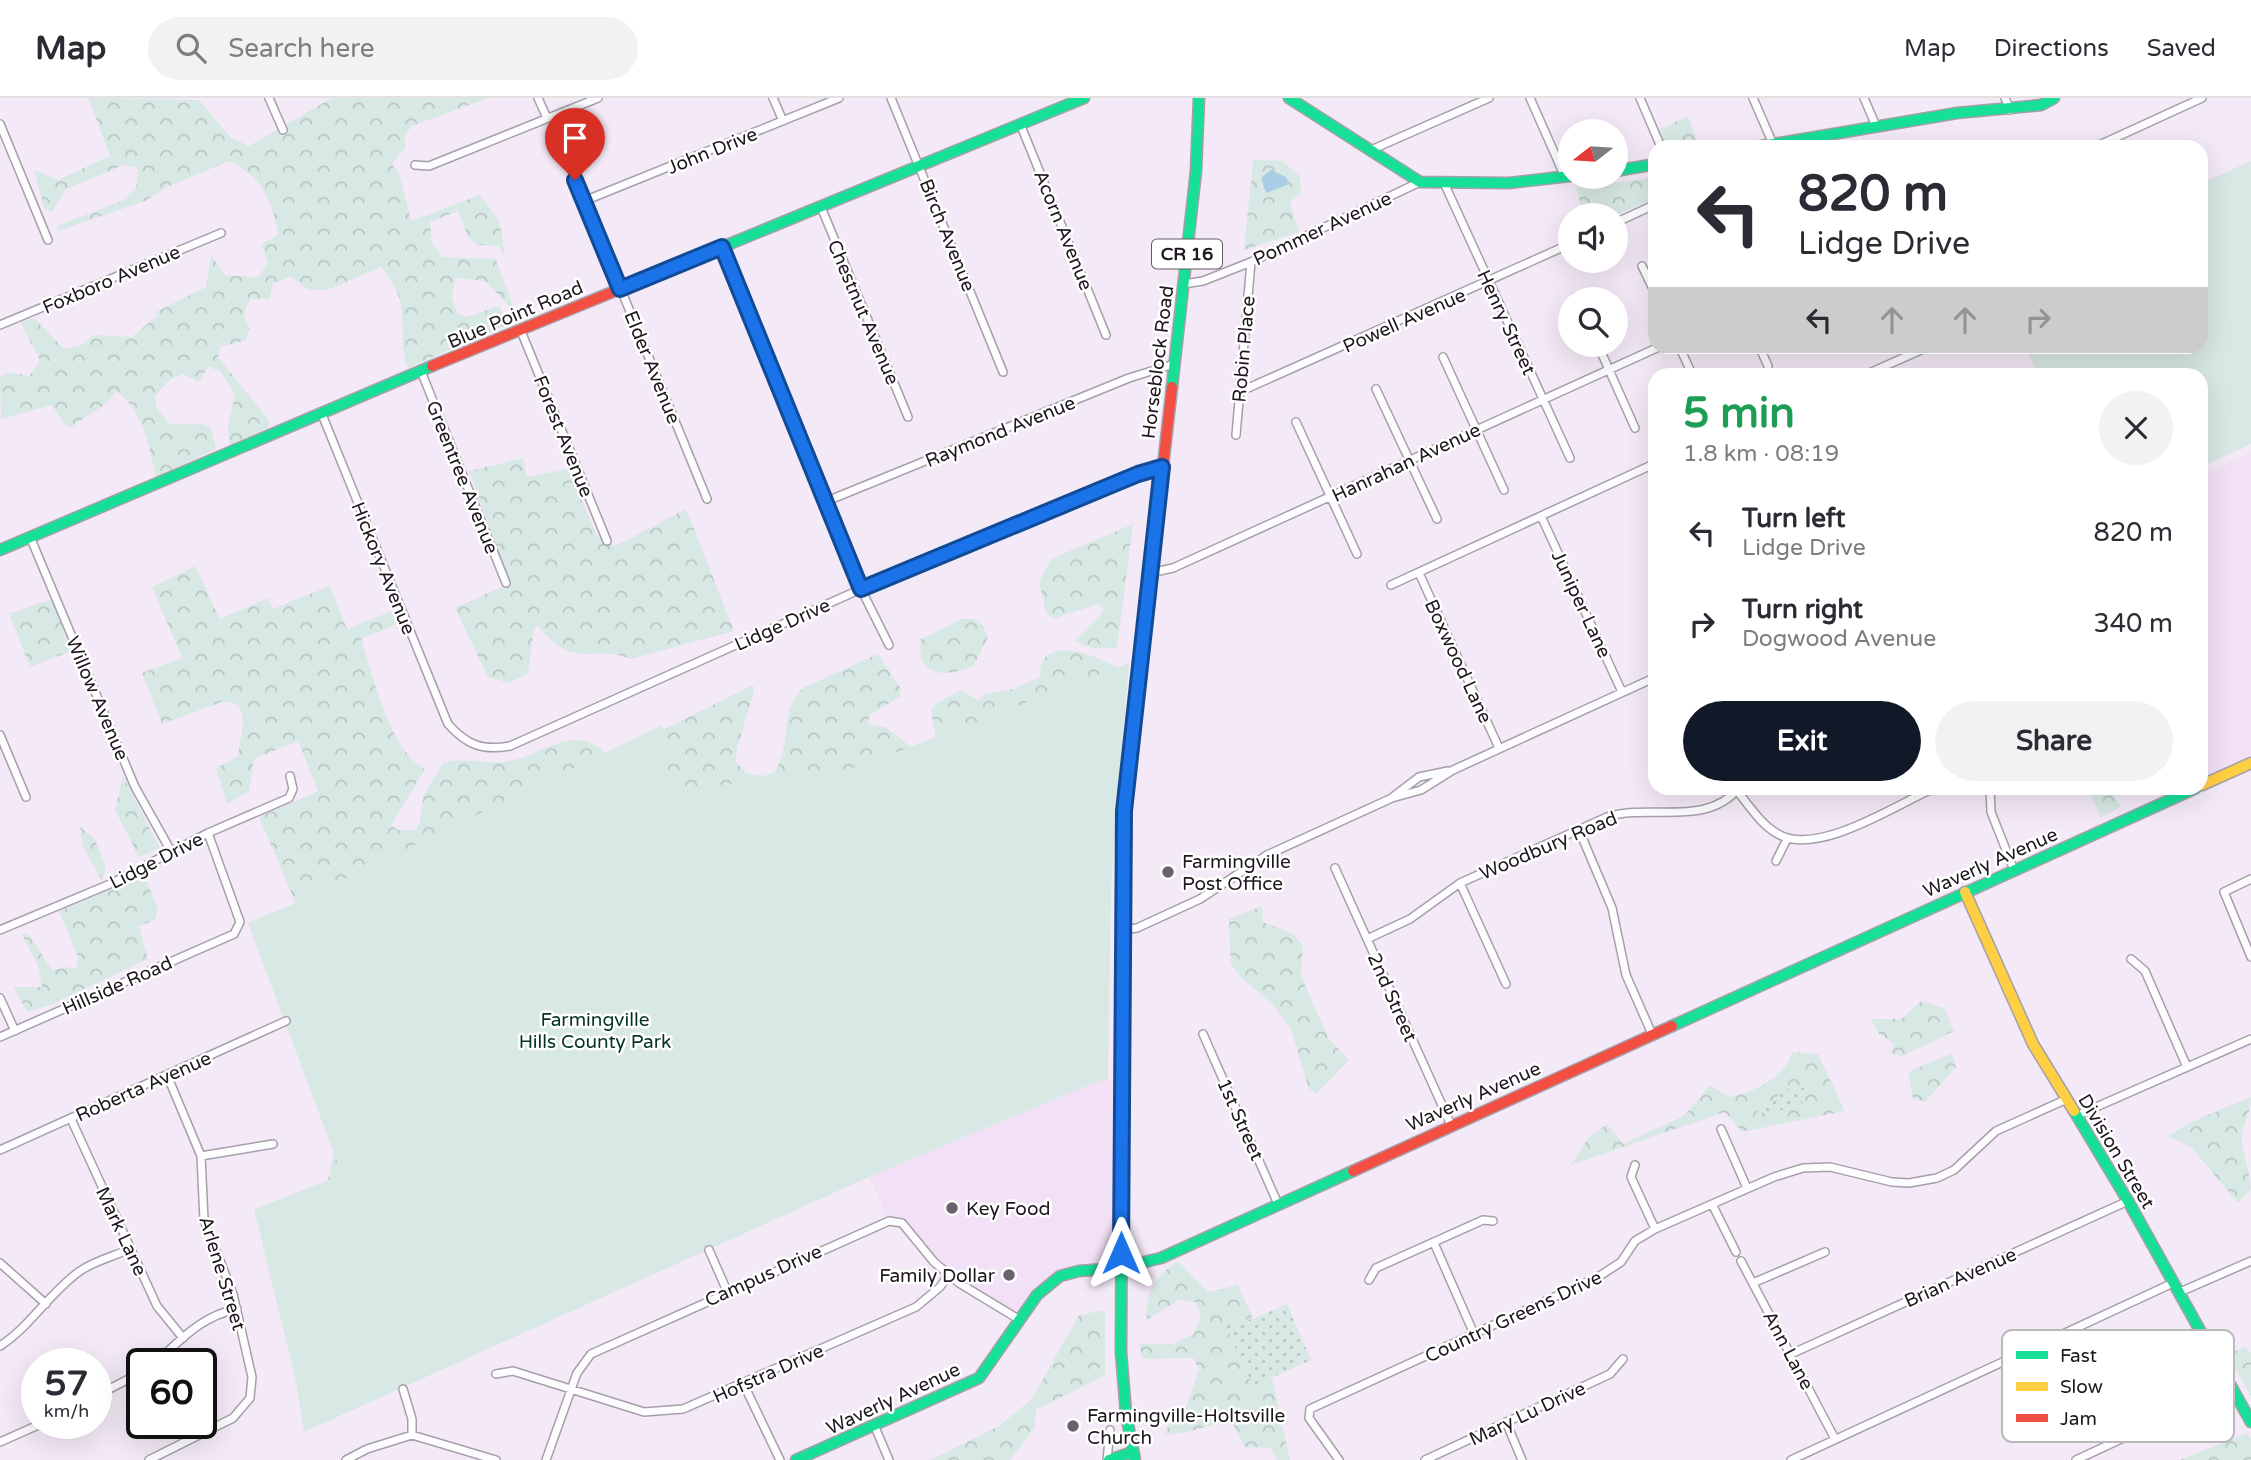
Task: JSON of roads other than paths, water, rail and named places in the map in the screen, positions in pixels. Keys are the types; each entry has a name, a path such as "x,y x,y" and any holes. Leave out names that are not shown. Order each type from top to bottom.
{"street":[{"path":"269,98 283,131"},
{"path":"538,98 547,118"},
{"path":"415,165 429,166 598,98"},
{"path":"773,98 783,121"},
{"name":"John Drive","path":"584,201 839,98"},
{"name":"Birch Avenue","path":"891,98 1003,372"},
{"name":"Blue Point Road","path":"0,550 32,539 321,412 1084,98"},
{"name":"Horseblock Road","path":"1134,1456 1123,1385 1121,1268 1122,930 1126,783 1196,171 1199,98"},
{"path":"1289,98 1420,182 1445,185 1558,178"},
{"path":"1371,150 1489,98"},
{"path":"1530,98 1558,158"},
{"path":"1640,98 1658,140"},
{"path":"1753,98 1769,140"},
{"path":"1864,98 1876,126"},
{"path":"2005,98 2010,110"},
{"path":"1799,140 1957,113 2010,110 2040,105 2054,98"},
{"path":"2110,140 2202,98"},
{"path":"0,124 48,240"},
{"name":"Acorn Avenue","path":"1021,126 1106,335"},
{"path":"1823,135 1825,140"},
{"name":"Elder Avenue","path":"567,158 706,499"},
{"path":"1628,169 1648,165"},
{"name":"Pommer Avenue","path":"1183,284 1203,281 1251,262 1420,182"},
{"name":"Henry Street","path":"1445,185 1570,458"},
{"name":"Chestnut Avenue","path":"821,207 908,417"},
{"path":"1628,217 1648,208"},
{"name":"Foxboro Avenue","path":"0,325 221,233"},
{"path":"722,247 861,589 889,645"},
{"name":"Powell Avenue","path":"1237,393 1558,249"},
{"name":"Robin Place","path":"1236,435 1237,393 1251,262"},
{"path":"1642,266 1648,278"},
{"name":"Forest Avenue","path":"521,331 607,541"},
{"name":"Hanrahan Avenue","path":"1150,573 1173,568 1648,352"},
{"path":"1763,354 1768,366"},
{"path":"1880,368 1912,354"},
{"path":"1443,357 1504,489"},
{"path":"1604,357 1635,428"},
{"name":"Raymond Avenue","path":"827,501 1129,377 1174,364"},
{"name":"Greentree Avenue","path":"421,372 506,583"},
{"path":"1376,389 1437,519"},
{"name":"Hickory Avenue","path":"321,412 448,724"},
{"path":"1296,422 1357,554"},
{"name":"Lidge Drive","path":"448,724 467,743 494,749 510,746 861,589 1138,474 1162,467"},
{"path":"1391,585 1648,467"},
{"name":"Juniper Lane","path":"1541,516 1622,692"},
{"name":"Willow Avenue","path":"32,539 135,787 172,853"},
{"name":"Boxwood Lane","path":"1419,573 1499,748"},
{"path":"1122,930 1137,928 1200,899 1261,859 1392,798 1421,790 1452,770 1648,681"},
{"path":"0,735 26,797"},
{"path":"2208,782 2251,763"},
{"path":"1392,798 1419,777 1452,770"},
{"name":"Lidge Drive","path":"0,930 110,884 208,833 289,798 293,789 290,776"},
{"name":"Woodbury Road","path":"1367,939 1410,919 1460,883 1607,817 1631,811 1684,814 1697,811 1727,795"},
{"path":"1743,795 1768,827 1787,839 1796,841 1830,837 1919,795"},
{"path":"1990,795 1991,812 2014,870"},
{"name":"Waverly Avenue","path":"796,1460 875,1427 979,1377 997,1356 1044,1287 1059,1276 1078,1270 1121,1268 1161,1258 2180,795"},
{"path":"1579,830 1612,908 1626,975 1652,1034"},
{"name":"Hillside Road","path":"0,1037 234,934 240,922 208,833"},
{"path":"1776,861 1787,839"},
{"name":"2nd Street","path":"1335,868 1451,1125"},
{"path":"2251,879 2224,892 2251,957"},
{"path":"1460,883 1506,985"},
{"name":"Division Street","path":"1965,892 2033,1044 2128,1201 2199,1330"},
{"path":"2131,959 2145,971 2187,1067"},
{"path":"0,998 15,1031"},
{"name":"Roberta Avenue","path":"0,1150 286,1021"},
{"name":"1st Street","path":"1203,1034 1278,1204"},
{"path":"2078,1115 2251,1039"},
{"name":"Arlene Street","path":"149,1460 218,1428 243,1409 250,1398 252,1377 236,1309 204,1220 201,1156 167,1075"},
{"name":"Country Greens Drive","path":"1339,1460 1309,1418 1310,1409 1610,1271 1621,1262 1635,1241 1655,1229 1713,1206 1774,1177 1816,1167 1861,1172 1892,1182 1909,1183 1937,1178 1954,1170 1996,1131 2067,1099"},
{"name":"Mark Lane","path":"71,1119 157,1306 183,1338"},
{"path":"1721,1129 1747,1188"},
{"path":"201,1156 274,1144"},
{"path":"1635,1165 1631,1177 1655,1229"},
{"name":"Brian Avenue","path":"1791,1354 2128,1201"},
{"path":"1713,1206 1736,1252"},
{"name":"Campus Drive","path":"546,1460 571,1389 584,1361 597,1350 727,1291 896,1220 902,1223 926,1255 948,1274 1020,1320"},
{"path":"1370,1280 1376,1268 1483,1220 1493,1221"},
{"path":"1434,1243 1474,1334"},
{"path":"0,1346 21,1332 81,1270 130,1249"},
{"path":"709,1250 727,1291"},
{"path":"1754,1283 1825,1252"},
{"name":"Ann Lane","path":"1741,1261 1835,1439"},
{"path":"2081,1330 2176,1288 2251,1261"},
{"path":"0,1263 46,1304"},
{"name":"Hofstra Drive","path":"496,1374 513,1371 643,1412 669,1412 744,1385 916,1307 940,1287 948,1274"},
{"path":"172,1348 204,1319 236,1309"},
{"name":"Mary Lu Drive","path":"1425,1460 1610,1374 1623,1359"},
{"path":"1791,1460 2002,1365"},
{"path":"744,1385 779,1460"},
{"path":"403,1389 412,1419 412,1435"},
{"name":"Division Street","path":"2234,1393 2251,1422"},
{"path":"1506,1422 1522,1460"},
{"path":"875,1427 889,1460"},
{"path":"1110,1430 1108,1460 1134,1456"},
{"path":"0,1442 21,1433"},
{"path":"346,1460 368,1449 412,1435 481,1458 496,1460"},
{"path":"2076,1460 2115,1442"}],"water":[{"path":"1271,170 1286,177 1289,184 1266,193 1261,178"}],"place":[{"name":"Farmingville Post Office","path":"1168,872"},
{"name":"Key Food","path":"952,1208"},
{"name":"Family Dollar","path":"1009,1275"},
{"name":"Farmingville-Holtsville Church","path":"1073,1426"}],"park label":[{"name":"Farmingville Hills County Park","path":"595,1030"}]}
